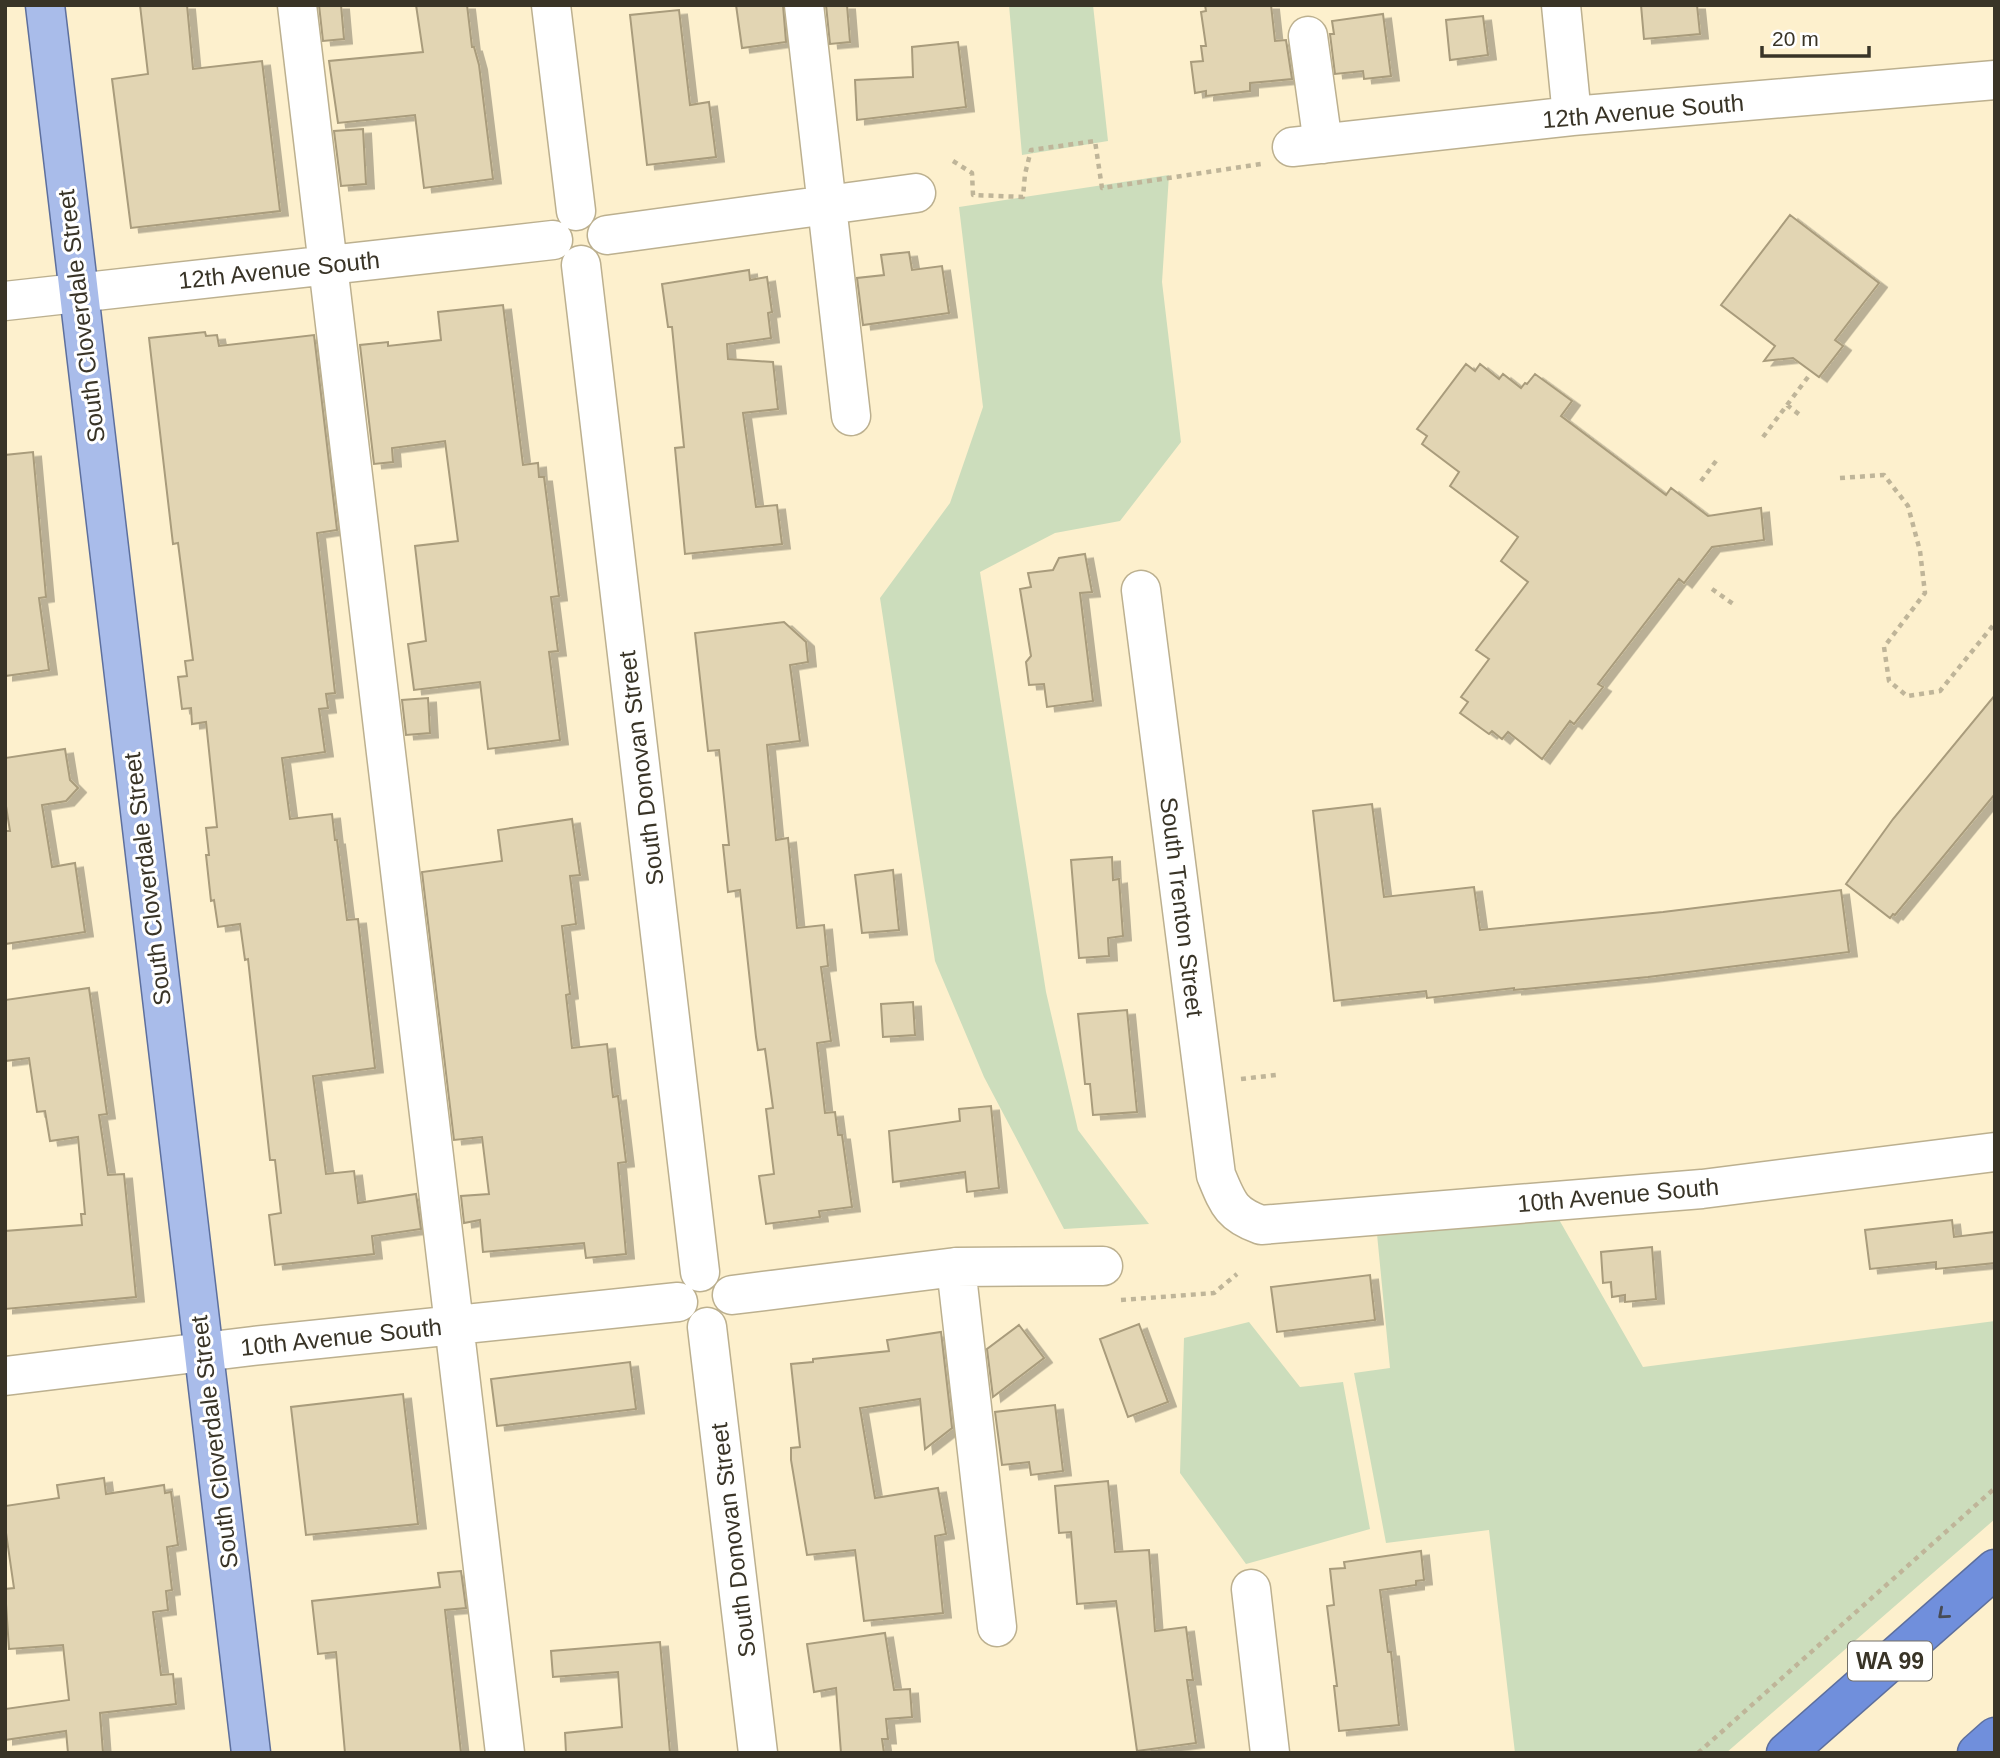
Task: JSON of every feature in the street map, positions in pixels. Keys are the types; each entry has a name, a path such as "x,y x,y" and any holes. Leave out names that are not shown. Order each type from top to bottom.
{"highway":[{"name":"WA 99","path":"1786,1753 1995,1569"},
{"path":"1977,1753 1995,1737"}],"main road":[{"name":"South Cloverdale Street","path":"45,5 251,1753"}],"street":[{"path":"297,5 505,1753"},
{"path":"551,5 565,226 561,257 581,265 600,257 605,250 607,235 599,218 591,213 565,226"},
{"path":"804,5 851,416"},
{"path":"1561,5 1572,116"},
{"path":"1294,152 1308,36"},
{"name":"12th Avenue South","path":"1294,152 1572,116 1995,80"},
{"path":"607,235 916,193"},
{"name":"12th Avenue South","path":"5,301 328,265 565,226"},
{"name":"South Donovan Street","path":"581,265 700,1272"},
{"name":"South Trenton Street","path":"1142,590 1216,1175 1226,1200 1241,1218"},
{"name":"10th Avenue South","path":"1241,1218 1261,1225 1702,1189 1995,1152"},
{"path":"732,1295 956,1266 1109,1283"},
{"path":"956,1266 997,1627"},
{"path":"700,1272 714,1272 723,1277 729,1284 732,1295 731,1309 727,1317 720,1323 707,1327 687,1321 678,1302 680,1286 687,1278 700,1272"},
{"name":"10th Avenue South","path":"5,1376 456,1324 678,1302"},
{"name":"South Donovan Street","path":"707,1327 758,1753"},
{"path":"1251,1589 1270,1753"}],"path":[{"path":"953,161 972,173 973,195 1023,197 1031,150 1095,141 1102,188 1294,152"},
{"path":"1763,437 1811,373"},
{"path":"1787,405 1800,415"},
{"path":"1701,481 1719,457"},
{"path":"1840,478 1884,474 1909,506 1920,551 1925,593 1884,647 1889,681 1907,696 1940,691 1995,623"},
{"path":"1713,589 1735,606"},
{"path":"1109,1283 1214,1293 1237,1274"},
{"path":"1698,1753 1995,1488"}],"green space":[{"path":"1009,5 1093,5 1108,141 1022,155"},
{"path":"1169,175 1162,282 1181,442 1120,521 1055,533 980,572 1046,992 1078,1130 1149,1224 1064,1229 984,1077 935,961 880,598 950,503 983,407 959,207"},
{"path":"1557,1216 1643,1367 1995,1321 1995,1519 1726,1753 1515,1753 1489,1530 1386,1543 1354,1373 1390,1368 1377,1234"},
{"path":"1249,1322 1300,1387 1343,1382 1370,1529 1246,1564 1180,1473 1184,1338"}],"building":[{"path":"140,5 187,5 193,69 262,61 280,211 131,228 112,79 148,74"},
{"path":"319,5 341,5 344,39 323,41"},
{"path":"416,5 467,5 472,47 479,65 493,179 424,188 415,115 338,123 329,61 423,52"},
{"path":"736,5 783,5 786,42 742,48"},
{"path":"826,5 847,5 850,42 830,44"},
{"path":"1205,5 1271,5 1275,41 1286,40 1292,79 1250,83 1250,91 1206,96 1206,91 1195,93 1191,62 1203,61 1201,46 1206,46 1201,12 1206,11"},
{"path":"1641,5 1697,5 1700,34 1644,39"},
{"path":"679,10 690,105 709,102 716,157 647,165 630,15"},
{"path":"1383,14 1391,76 1364,79 1363,71 1335,74 1330,34 1334,34 1332,21"},
{"path":"1483,16 1488,55 1450,60 1446,20"},
{"path":"958,42 966,107 857,120 855,80 913,77 912,47"},
{"path":"363,129 366,184 341,186 334,131"},
{"path":"1790,215 1879,283 1835,340 1843,346 1819,377 1793,358 1764,361 1775,346 1721,305"},
{"path":"909,252 912,270 942,266 949,313 863,325 857,278 884,275 881,255"},
{"path":"749,270 750,280 767,277 772,312 768,313 771,338 727,344 728,359 773,362 778,409 743,413 756,507 777,505 782,544 685,554 675,448 684,447 672,327 668,327 662,284"},
{"path":"503,305 523,465 538,463 539,477 544,477 559,596 551,597 558,651 549,652 560,740 488,749 480,682 414,690 408,644 426,641 415,546 458,541 445,441 392,448 393,462 374,464 360,345 388,342 388,346 441,340 438,312"},
{"path":"205,332 206,336 217,335 219,346 314,335 337,530 317,533 335,693 326,694 328,708 319,709 325,752 282,758 290,819 332,814 347,920 358,919 375,1068 313,1076 326,1174 354,1171 358,1203 416,1194 421,1229 372,1236 374,1254 275,1265 269,1215 281,1213 275,1160 270,1160 248,959 245,960 240,924 218,927 214,900 211,901 206,828 217,827 206,722 192,724 191,708 182,709 178,677 187,676 185,661 193,660 178,543 173,544 149,338"},
{"path":"1466,364 1475,371 1480,364 1499,379 1503,374 1521,388 1535,374 1572,401 1561,416 1666,495 1671,488 1708,516 1761,508 1764,540 1712,547 1684,583 1679,579 1598,684 1603,687 1574,724 1570,721 1542,759 1508,732 1502,739 1492,731 1489,734 1460,713 1468,702 1461,697 1489,659 1476,650 1528,582 1501,561 1518,537 1450,486 1459,472 1422,444 1427,436 1417,429"},
{"path":"33,452 46,597 39,598 49,670 5,676 5,455"},
{"path":"1085,554 1092,592 1080,593 1093,701 1047,707 1044,684 1029,685 1026,662 1031,656 1020,589 1031,587 1028,573 1053,570 1059,558"},
{"path":"784,622 806,642 808,662 790,665 800,741 767,745 776,840 788,838 797,928 824,925 828,966 821,967 831,1041 817,1043 825,1113 835,1112 838,1135 842,1135 852,1207 819,1211 820,1217 766,1224 759,1176 774,1174 766,1109 773,1108 765,1049 758,1050 756,1037 740,890 728,892 723,845 729,845 719,750 708,751 695,633"},
{"path":"1995,695 1995,794 1890,918 1846,884 1893,819"},
{"path":"428,698 430,733 406,735 402,700"},
{"path":"65,749 70,780 78,788 66,801 42,805 52,867 75,863 85,932 5,944 5,831 10,831 5,800 5,758"},
{"path":"1372,804 1384,897 1474,887 1480,930 1663,912 1841,890 1849,952 1648,977 1514,990 1427,998 1426,991 1334,1001 1313,811"},
{"path":"572,819 580,875 570,876 576,924 562,926 570,994 566,995 572,1048 607,1044 613,1097 618,1096 626,1162 618,1163 626,1254 586,1258 584,1243 483,1252 480,1220 464,1223 461,1196 489,1194 482,1137 454,1140 422,872 502,861 498,830"},
{"path":"1112,857 1113,880 1119,879 1123,936 1108,938 1109,956 1079,958 1071,860"},
{"path":"893,870 899,930 862,933 855,875"},
{"path":"89,988 107,1114 99,1115 108,1175 124,1174 136,1297 5,1309 5,1231 82,1225 81,1214 85,1214 78,1137 50,1141 45,1111 37,1112 29,1058 5,1061 5,1000"},
{"path":"913,1002 915,1035 883,1037 881,1004"},
{"path":"1127,1010 1137,1112 1093,1115 1090,1084 1085,1084 1078,1014"},
{"path":"991,1106 999,1188 967,1192 965,1172 893,1182 889,1131 960,1121 959,1109"},
{"path":"1952,1220 1954,1237 1995,1232 1995,1263 1936,1269 1936,1262 1870,1269 1865,1230"},
{"path":"1652,1247 1656,1299 1625,1302 1625,1295 1612,1297 1611,1282 1603,1283 1601,1252"},
{"path":"1370,1275 1375,1320 1277,1332 1271,1287"},
{"path":"1139,1324 1168,1402 1128,1417 1100,1339"},
{"path":"1019,1325 1044,1358 993,1397 987,1349"},
{"path":"941,1332 952,1428 925,1449 920,1399 860,1408 875,1498 938,1488 946,1534 935,1536 943,1613 864,1621 855,1550 807,1555 791,1460 791,1448 800,1447 791,1364 889,1351 887,1340"},
{"path":"630,1362 636,1409 497,1426 491,1379"},
{"path":"403,1394 418,1524 306,1535 291,1407"},
{"path":"1055,1405 1063,1471 1031,1475 1029,1462 1002,1465 995,1412"},
{"path":"104,1478 106,1494 164,1485 165,1493 171,1492 178,1545 167,1547 172,1590 166,1591 168,1610 153,1612 161,1675 173,1674 176,1704 100,1713 103,1753 68,1753 66,1731 5,1740 5,1709 69,1700 63,1645 9,1649 5,1589 14,1588 5,1526 5,1506 59,1498 57,1485"},
{"path":"1108,1481 1115,1552 1149,1550 1155,1631 1186,1627 1193,1680 1187,1680 1196,1743 1137,1751 1116,1601 1077,1604 1071,1532 1059,1533 1055,1486"},
{"path":"1421,1551 1424,1580 1416,1581 1416,1585 1380,1590 1388,1652 1391,1652 1399,1725 1339,1731 1334,1686 1337,1686 1327,1606 1334,1605 1330,1569 1345,1568 1344,1562"},
{"path":"461,1571 466,1608 445,1610 461,1753 345,1753 336,1652 318,1654 312,1601 440,1587 438,1573"},
{"path":"885,1633 894,1690 910,1689 912,1717 886,1719 888,1739 882,1739 884,1753 841,1753 836,1688 814,1692 807,1644"},
{"path":"660,1642 670,1753 566,1753 565,1733 622,1727 618,1672 553,1677 551,1651"}]}
